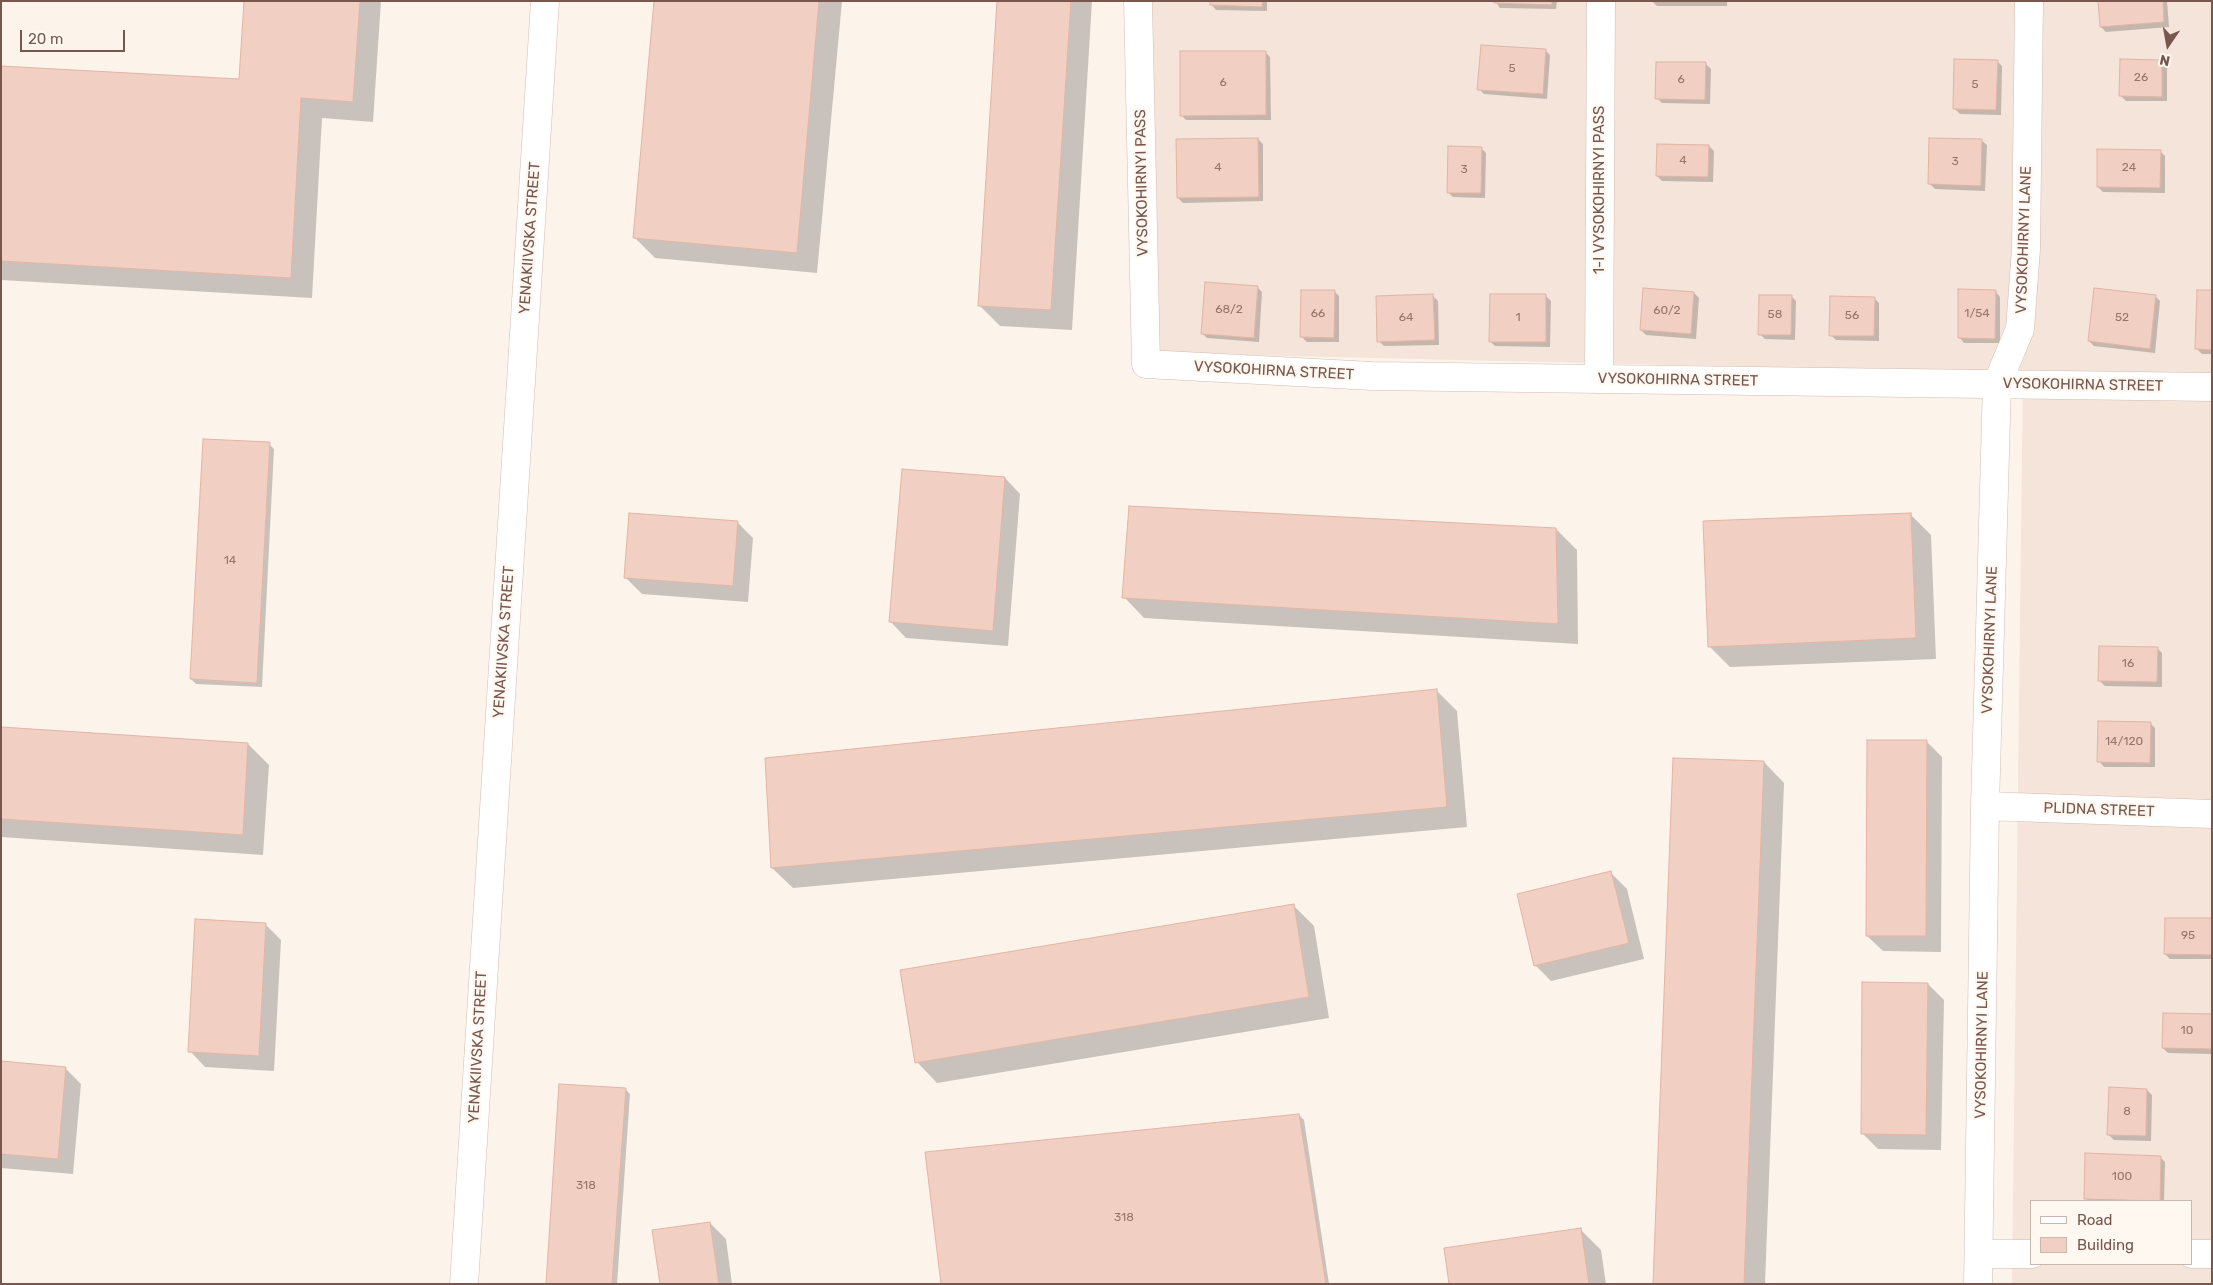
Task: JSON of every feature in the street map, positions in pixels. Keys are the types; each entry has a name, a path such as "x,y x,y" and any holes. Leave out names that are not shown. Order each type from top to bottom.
{"street":[{"name":"YENAKIIVSKA STREET","path":"464,1284 546,1"},
{"name":"VYSOKOHIRNYI PASS","path":"1138,1 1146,364"},
{"name":"1-I VYSOKOHIRNYI PASS","path":"1599,379 1600,1"},
{"name":"VYSOKOHIRNYI LANE","path":"1978,1284 1985,806 1997,384 2020,329 2026,249 2029,1"},
{"name":"VYSOKOHIRNA STREET","path":"1146,364 1372,376 2212,387"},
{"name":"PLIDNA STREET","path":"1985,806 2212,814"},
{"path":"1979,1254 2030,1254"},
{"path":"2193,1254 2212,1254"}],"shaded area":[{"path":"1151,1 2212,1 2212,1284 2012,1284 2023,373 1158,353"}],"building":[{"path":"244,1 360,1 353,102 301,98 291,278 1,261 1,66 239,79"},
{"path":"654,1 819,1 797,253 633,238"},
{"path":"997,1 1071,1 1051,310 978,306"},
{"path":"1210,1 1263,1 1262,7 1210,5"},
{"path":"1494,1 1552,1 1552,5 1494,3"},
{"path":"2098,1 2163,1 2164,22 2100,27"},
{"path":"1481,45 1546,49 1543,94 1477,90"},
{"path":"1180,51 1266,51 1266,115 1180,116"},
{"path":"1954,59 1998,60 1996,110 1953,109"},
{"path":"2120,59 2162,60 2162,97 2119,96"},
{"path":"1656,62 1706,62 1705,100 1655,99"},
{"path":"1258,138 1259,197 1177,198 1176,139"},
{"path":"1929,138 1982,139 1981,186 1928,184"},
{"path":"1657,144 1709,145 1708,177 1656,176"},
{"path":"1448,146 1482,147 1481,193 1447,193"},
{"path":"2097,149 2161,150 2160,188 2097,187"},
{"path":"1205,282 1258,286 1254,338 1201,334"},
{"path":"1643,288 1694,292 1691,334 1640,330"},
{"path":"2094,288 2156,295 2150,349 2088,341"},
{"path":"1958,289 1996,290 1995,339 1958,338"},
{"path":"1301,290 1335,290 1334,338 1300,337"},
{"path":"2197,290 2212,290 2212,350 2195,349"},
{"path":"1433,294 1435,340 1377,342 1376,296"},
{"path":"1490,294 1546,294 1546,342 1489,342"},
{"path":"1759,295 1792,295 1791,335 1758,335"},
{"path":"1830,296 1875,297 1874,336 1829,336"},
{"path":"203,439 270,442 257,683 190,679"},
{"path":"902,469 1005,477 993,631 889,622"},
{"path":"1129,506 1556,528 1558,624 1122,598"},
{"path":"629,513 738,521 733,586 624,578"},
{"path":"1911,513 1916,638 1708,647 1703,521"},
{"path":"2099,646 2158,647 2157,682 2098,681"},
{"path":"1437,689 1447,807 771,868 765,758"},
{"path":"2098,721 2151,722 2150,763 2097,762"},
{"path":"1,727 248,743 243,835 1,819"},
{"path":"1867,740 1927,740 1926,936 1866,936"},
{"path":"1673,758 1764,761 1744,1284 1653,1284"},
{"path":"1611,871 1629,943 1534,966 1517,894"},
{"path":"1294,904 1309,997 915,1063 900,970"},
{"path":"2165,918 2212,918 2212,955 2164,954"},
{"path":"195,919 266,923 259,1056 188,1052"},
{"path":"1862,982 1928,983 1926,1135 1861,1134"},
{"path":"2163,1013 2212,1014 2212,1049 2162,1048"},
{"path":"1,1061 66,1067 58,1159 1,1154"},
{"path":"559,1084 626,1088 612,1284 546,1284"},
{"path":"2109,1087 2147,1089 2146,1136 2107,1135"},
{"path":"1299,1114 1326,1284 941,1284 925,1152"},
{"path":"2085,1153 2161,1156 2160,1200 2084,1199"},
{"path":"710,1222 719,1284 660,1284 652,1230"},
{"path":"1581,1228 1589,1284 1449,1284 1444,1248"}]}
